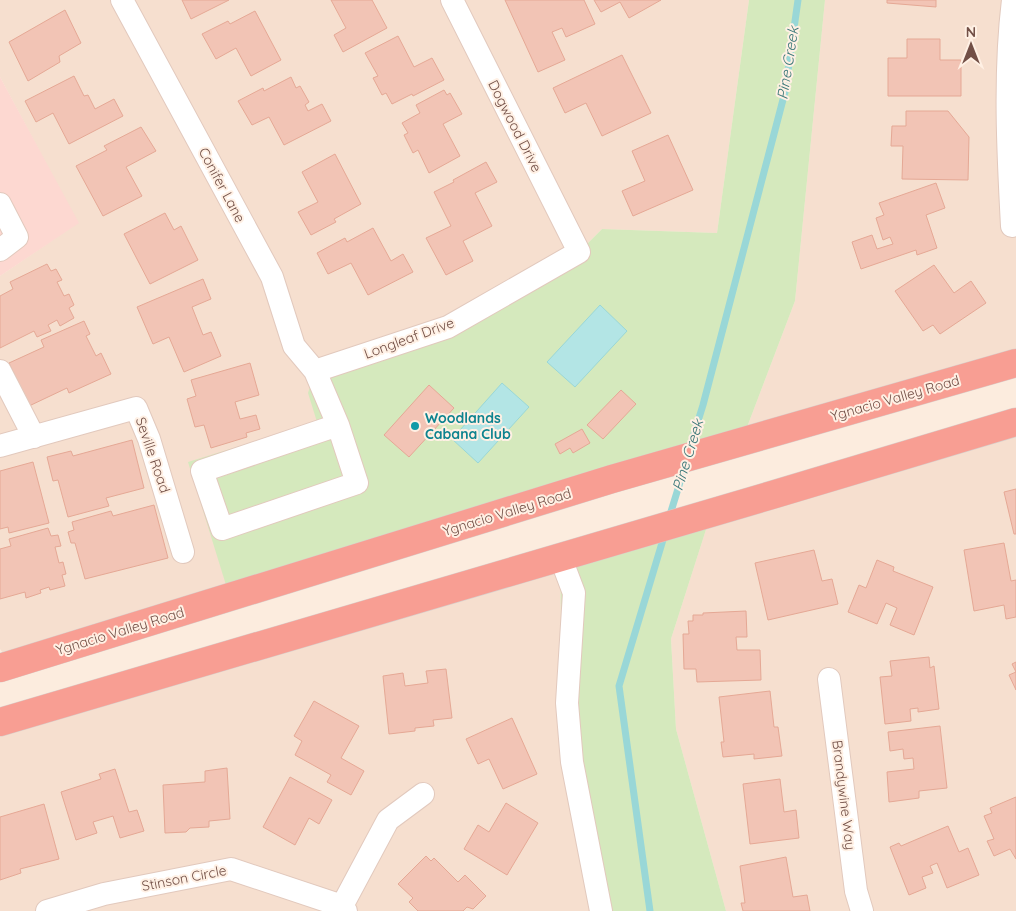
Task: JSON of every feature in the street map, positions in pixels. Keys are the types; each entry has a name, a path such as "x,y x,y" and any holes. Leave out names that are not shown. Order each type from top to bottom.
{"highway":[{"name":"Ygnacio Valley Road","path":"0,668 612,479 1016,363"},
{"path":"0,722 560,556 711,514 1016,422"}],"street":[{"name":"Conifer Lane","path":"122,0 272,277 294,346 315,371 338,425 357,483 222,529 202,471 338,425"},
{"name":"Dogwood Drive","path":"452,0 579,252"},
{"path":"1012,226 1009,167 1009,34 1013,0"},
{"path":"0,204 17,237 0,250"},
{"name":"Longleaf Drive","path":"315,371 448,327 579,252"},
{"path":"0,371 34,436"},
{"name":"Seville Road","path":"0,446 136,408 149,439 184,552"},
{"path":"560,556 574,593 567,703 572,762 601,911"},
{"name":"Brandywine Way","path":"829,678 856,891 862,911"},
{"path":"344,909 388,820 423,794"},
{"name":"Stinson Circle","path":"47,911 106,902 231,869 344,909"}],"shaded area":[{"path":"0,0 749,0 717,233 602,229 579,252 317,422 230,598 12,665 0,649 0,276 78,223 0,77"},
{"path":"825,0 1016,0 1016,363 741,443 795,301"},
{"path":"0,77 79,223 0,276"},
{"path":"1016,422 1016,911 726,911 676,729 671,639 711,514"},
{"path":"560,556 563,749 590,911 0,911 0,722"}],"green space":[{"path":"749,0 825,0 795,301 741,443 230,598 188,462 317,422 308,393 315,371 448,327 579,252 602,229 717,233"},
{"path":"711,514 671,639 676,729 726,911 590,911 563,749 560,556"}],"water":[{"path":"600,305 627,331 575,387 547,362"},
{"path":"502,383 529,407 478,463 452,439"}],"building":[{"path":"182,0 229,0 191,19"},
{"path":"331,0 372,0 387,28 343,52 334,35 346,28"},
{"path":"505,0 584,0 595,24 566,37 562,28 552,32 565,60 538,72"},
{"path":"594,0 661,0 629,18 620,2 601,12"},
{"path":"887,0 936,0 936,7 887,3"},
{"path":"65,10 81,43 59,56 60,62 28,81 9,42"},
{"path":"255,11 281,60 251,76 236,48 216,59 202,34 228,21 230,24"},
{"path":"398,36 414,67 432,58 444,80 413,96 412,94 392,104 386,93 382,95 373,78 378,76 365,53"},
{"path":"907,39 940,39 940,60 961,60 961,96 888,96 888,58 907,58"},
{"path":"622,55 651,113 602,136 586,103 565,113 553,88"},
{"path":"74,76 84,96 88,95 95,109 114,99 123,116 69,144 53,113 36,122 25,101"},
{"path":"291,77 296,88 300,86 309,102 305,105 308,111 322,104 331,121 284,145 269,117 252,125 238,101 263,88 264,91"},
{"path":"444,90 447,95 450,93 462,114 443,124 460,156 429,173 418,150 413,153 404,135 408,133 402,123 420,113 416,105"},
{"path":"906,111 948,111 969,137 968,180 902,179 903,146 891,146 892,126 906,126"},
{"path":"141,127 156,151 126,167 142,196 103,216 76,166 107,150 104,146"},
{"path":"668,135 693,190 633,216 622,191 645,181 632,151"},
{"path":"335,154 361,204 334,219 336,222 311,235 298,212 318,202 302,172"},
{"path":"486,162 497,182 475,193 492,226 463,241 473,261 446,275 426,238 451,226 434,192"},
{"path":"936,183 945,208 926,215 937,248 917,255 916,250 861,269 852,242 872,235 877,249 893,244 890,237 883,240 876,218 884,215 879,203"},
{"path":"165,213 174,230 181,226 198,260 150,284 124,234"},
{"path":"373,228 391,261 403,254 413,272 368,295 351,263 328,274 317,253 345,238 347,242"},
{"path":"47,264 51,271 56,269 62,280 57,282 64,296 69,294 74,305 69,308 74,318 60,326 57,320 48,325 51,331 37,337 34,331 0,348 0,296 13,289 10,282"},
{"path":"934,265 954,293 971,281 986,303 940,334 933,325 923,331 895,291"},
{"path":"203,279 211,299 192,307 203,335 211,332 221,356 184,372 169,337 153,344 137,307"},
{"path":"84,321 90,334 86,336 96,356 101,353 111,374 69,393 67,388 29,406 9,363 44,347 41,340"},
{"path":"250,363 259,395 235,402 240,419 256,415 260,429 246,433 247,437 211,448 204,425 195,427 187,399 196,396 191,380"},
{"name":"Woodlands Cabana Club","path":"429,385 454,408 409,457 384,435"},
{"path":"621,390 636,404 603,439 587,425"},
{"path":"582,429 590,443 573,453 570,448 560,454 555,444"},
{"path":"132,440 144,488 106,498 109,506 68,517 58,480 53,481 47,457 71,451 73,456"},
{"path":"33,462 49,523 9,533 8,527 0,529 0,471"},
{"path":"1016,489 1016,534 1014,534 1004,492"},
{"path":"154,505 168,558 85,579 75,543 71,543 68,532 74,530 72,522 111,511 113,516"},
{"path":"48,528 51,536 58,535 61,546 55,547 59,563 63,562 66,574 62,575 65,586 50,590 49,587 40,590 41,593 26,598 25,592 0,599 0,549 11,546 9,539"},
{"path":"1004,543 1011,581 1016,580 1016,617 1006,619 1004,605 974,611 964,550"},
{"path":"814,550 822,581 832,579 838,604 768,620 755,563"},
{"path":"877,560 894,567 893,571 933,587 914,635 890,625 897,608 886,603 877,624 848,612 859,585 866,588"},
{"path":"746,611 747,637 736,637 737,650 760,650 761,680 697,682 696,669 684,669 683,634 689,634 688,621 693,621 693,615 703,615 703,613"},
{"path":"929,657 930,668 934,666 939,709 918,712 918,708 910,709 911,721 885,724 880,677 892,676 890,661"},
{"path":"1016,662 1016,672 1012,664"},
{"path":"446,669 452,718 433,720 434,726 415,728 415,731 389,734 383,676 403,673 405,686 428,683 426,671"},
{"path":"1016,672 1016,690 1009,675"},
{"path":"770,691 774,727 778,727 782,756 754,759 754,754 723,757 721,742 724,742 719,697"},
{"path":"314,701 359,726 341,758 364,771 351,795 327,782 331,775 295,755 302,741 294,736"},
{"path":"512,718 537,774 503,789 489,759 478,764 466,739"},
{"path":"940,726 947,788 919,791 919,798 889,802 887,772 914,769 913,758 904,759 903,749 890,751 888,732"},
{"path":"227,768 230,819 209,821 209,827 190,828 186,832 165,833 163,785 205,782 205,771"},
{"path":"115,769 129,812 137,810 144,831 120,838 113,816 93,822 97,833 76,840 61,792 101,779 99,774"},
{"path":"290,777 332,800 319,824 309,818 295,845 263,827"},
{"path":"780,779 784,812 796,810 799,838 750,844 743,784"},
{"path":"1016,797 1016,859 1010,849 994,856 987,841 994,839 984,816 992,813 990,808"},
{"path":"506,803 538,823 507,875 464,849 478,825 489,832"},
{"path":"44,804 59,859 20,869 21,873 0,880 0,817"},
{"path":"948,826 959,852 968,848 979,875 947,888 937,863 930,866 933,873 922,877 926,888 909,895 890,847 899,843 901,846"},
{"path":"426,856 431,861 434,858 458,882 465,875 486,896 473,909 467,907 463,911 418,911 409,902 413,898 398,884"},
{"path":"786,857 793,897 807,895 810,911 743,911 741,903 745,903 740,866"}],"waterway":[{"name":"Pine Creek","path":"689,450 703,405 785,92 798,0"},
{"name":"Pine Creek","path":"669,518 685,466"},
{"name":"Pine Creek","path":"650,911 619,686 665,533"}],"place":[{"name":"Woodlands Cabana Club","path":"415,426"}]}
